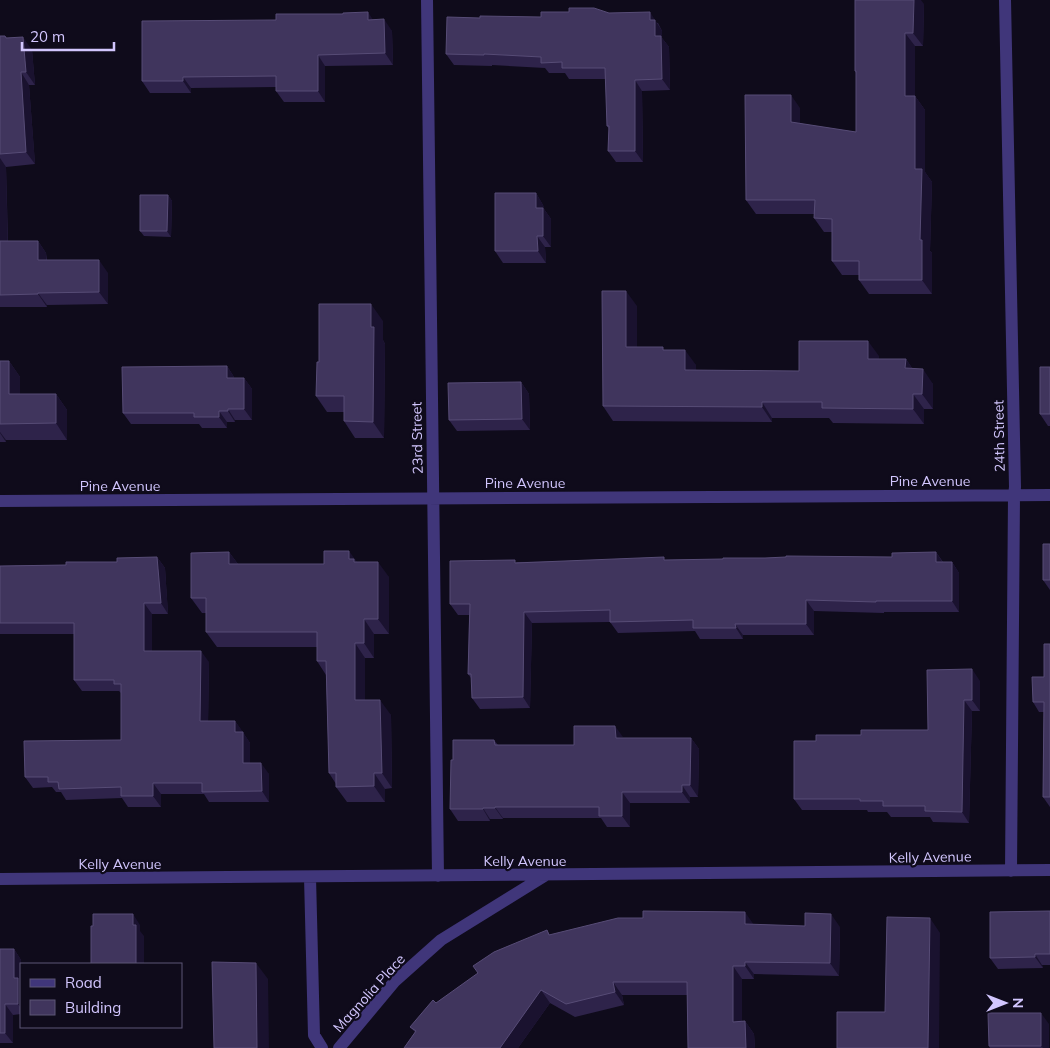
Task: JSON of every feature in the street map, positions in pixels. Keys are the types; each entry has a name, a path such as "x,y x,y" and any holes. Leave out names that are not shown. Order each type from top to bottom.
{"street":[{"name":"23rd Street","path":"427,0 438,876"},
{"name":"24th Street","path":"1005,0 1016,487 1014,496 1011,871"},
{"name":"Pine Avenue","path":"0,501 1050,495"},
{"name":"Kelly Avenue","path":"0,880 1050,870"},
{"name":"Magnolia Place","path":"339,1048 395,981 441,940 546,876"},
{"name":"Magnolia Place","path":"310,877 314,1035 322,1048"}],"building":[{"path":"855,0 914,0 913,33 905,33 905,96 915,96 915,169 922,169 920,240 922,240 922,280 859,280 859,261 832,261 832,219 814,218 815,200 746,200 745,95 791,95 791,122 856,132"},
{"path":"569,8 594,8 609,13 650,12 650,20 655,20 655,36 661,36 662,79 635,80 635,151 608,151 609,126 607,126 605,68 562,68 562,62 541,63 541,57 446,54 447,17 541,17 541,12 569,12"},
{"path":"368,12 368,20 384,19 385,53 318,55 318,91 276,91 276,76 183,77 183,81 142,81 142,21 276,20 276,14"},
{"path":"0,36 5,36 6,38 23,37 26,72 21,72 26,152 0,154"},
{"path":"495,193 536,193 536,208 543,208 543,236 537,236 538,251 495,251"},
{"path":"140,195 168,195 167,231 140,231"},
{"path":"0,241 38,241 38,260 99,260 99,292 0,295"},
{"path":"602,291 626,291 626,347 663,347 663,350 685,350 685,370 799,371 799,341 868,341 868,359 906,359 905,368 923,369 922,394 913,394 913,409 822,408 822,402 762,402 762,407 603,406"},
{"path":"319,304 371,304 371,327 374,327 373,422 344,421 344,396 316,396 317,362 319,362"},
{"path":"0,361 9,361 9,394 56,394 56,423 0,424"},
{"path":"227,366 227,378 244,378 244,409 219,411 219,417 194,417 194,413 123,413 122,367"},
{"path":"1040,367 1050,367 1050,414 1040,414"},
{"path":"521,382 522,419 449,420 448,383"},
{"path":"1043,544 1050,544 1050,580 1043,580"},
{"path":"324,551 349,551 349,559 354,559 354,562 378,562 378,619 364,619 364,643 355,643 355,700 380,700 382,773 374,773 374,786 336,787 336,773 329,773 326,661 317,661 317,632 206,632 206,598 191,598 191,553 229,552 229,564 324,564"},
{"path":"936,552 936,562 952,562 952,601 876,602 806,600 806,624 735,624 736,628 693,628 693,620 610,622 610,610 524,612 523,697 472,698 471,674 468,674 470,604 450,604 450,561 515,560 515,563 664,557 664,560 786,556 892,557 892,553"},
{"path":"157,557 161,603 144,603 144,651 201,651 200,721 235,721 235,732 243,732 243,763 261,763 262,791 202,792 202,783 153,783 153,796 121,796 121,787 59,789 58,782 48,782 48,777 25,777 24,741 121,740 121,684 114,684 114,680 74,680 74,623 0,623 0,566 66,565 66,562 117,562 117,558"},
{"path":"1044,644 1050,644 1050,797 1043,797 1044,702 1033,702 1032,677 1044,677"},
{"path":"972,669 972,700 964,700 962,812 925,811 925,806 883,806 883,801 860,801 860,799 794,799 794,741 816,741 816,735 861,735 861,730 928,730 927,670"},
{"path":"574,726 615,726 616,738 691,738 690,785 682,785 682,792 622,792 622,816 599,816 599,807 450,809 453,740 494,740 495,745 574,745"},
{"path":"643,911 745,912 745,924 805,926 805,913 831,914 830,963 745,962 745,966 733,966 733,1022 745,1021 746,1048 688,1048 687,982 613,982 615,992 566,1004 541,990 500,1048 404,1048 416,1031 410,1027 433,1000 436,1003 478,973 473,966 494,952 547,930 549,935 618,918 643,918"},
{"path":"1050,911 1050,954 1035,954 1035,957 990,958 990,912"},
{"path":"93,914 133,914 133,925 136,925 136,963 91,963 91,926 93,926"},
{"path":"887,917 930,918 928,1048 837,1048 837,1012 885,1012"},
{"path":"0,949 14,949 14,978 18,978 18,1004 5,1004 5,1033 0,1033"},
{"path":"212,962 256,963 257,1048 214,1048"},
{"path":"988,1013 1041,1013 1041,1046 989,1046"}]}
